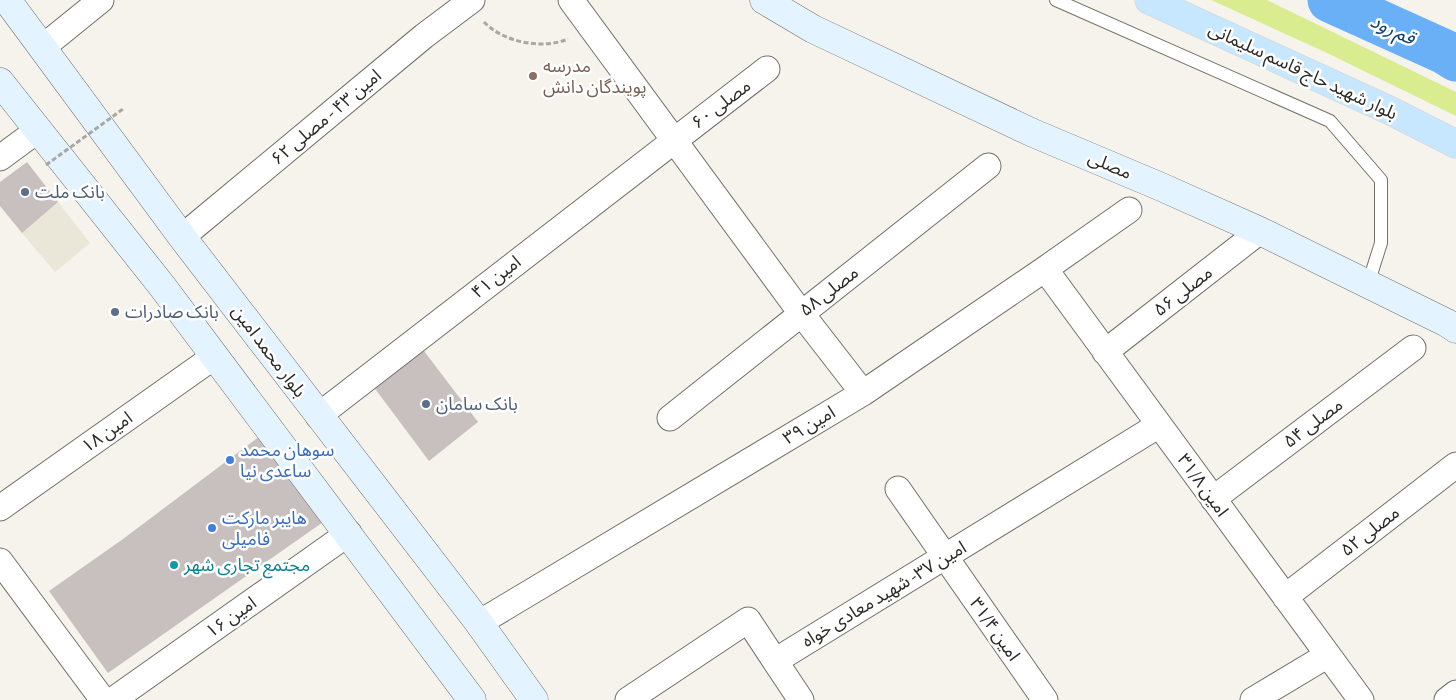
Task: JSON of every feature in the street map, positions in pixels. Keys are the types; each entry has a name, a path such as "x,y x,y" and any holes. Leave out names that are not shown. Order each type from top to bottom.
{"main road":[{"name":"بلوار محمد امین","path":"7,0 182,237 479,623 534,700"},
{"name":"مصلی","path":"764,0 813,29 1024,130 1260,231 1456,329"},
{"name":"بلوار شهید حاج قاسم سلیمانی","path":"1149,0 1391,111 1456,144"},
{"path":"0,82 162,286 472,700"}],"street":[{"path":"43,47 102,0"},
{"path":"571,0 801,313 863,392"},
{"name":"امین ۴۳ - مصلی ۶۲","path":"182,237 424,36 469,2"},
{"name":"مصلی ۶۰","path":"674,139 767,68"},
{"path":"0,158 38,130"},
{"name":"امین ۴۱","path":"318,416 674,139"},
{"name":"مصلی ۵۸","path":"670,418 988,166"},
{"name":"امین ۳۹","path":"479,623 863,392 1129,210"},
{"name":"مصلی ۵۶","path":"1105,352 1260,231"},
{"name":"امین ۳۱/۸","path":"1045,269 1361,700"},
{"name":"مصلی ۵۴","path":"1213,499 1413,348"},
{"name":"امین ۱۸","path":"0,508 214,356"},
{"name":"امین ۳۷- شهید معادی خواه","path":"774,661 1158,425"},
{"name":"مصلی ۵۲","path":"1285,597 1456,465"},
{"name":"امین ۳۱/۴","path":"898,489 1045,700"},
{"name":"امین ۱۶","path":"114,700 349,534"},
{"path":"0,561 102,700"},
{"path":"628,700 748,620 801,700"},
{"path":"1253,700 1328,655"},
{"path":"1447,700 1456,693"}],"lane":[{"path":"1056,0 1330,121 1380,180 1381,243 1368,284"}],"path":[{"path":"469,2 491,30 524,43 559,43 592,28"},
{"path":"46,165 122,108"}],"shaded area":[{"path":"58,202 90,243 55,272 22,233"}],"green space":[{"path":"1211,0 1267,0 1456,92 1456,116 1325,52"}],"building":[{"name":"بانک ملت","path":"27,162 58,202 22,233 0,206 0,182"},
{"name":"بانک سامان","path":"424,351 478,422 429,461 373,386"},
{"name":"مجتمع تجاری شهر","path":"260,436 326,520 108,673 49,591 123,539"}],"waterway":[{"name":"قم رود","path":"1330,0 1445,52 1456,59"}],"place":[{"name":"مدرسه پویندگان دانش","path":"533,76"},
{"name":"بانک ملت","path":"25,192"},
{"name":"بانک صادرات","path":"115,312"},
{"name":"بانک سامان","path":"426,404"},
{"name":"سوهان محمد ساعدی نیا","path":"230,460"},
{"name":"هایبر مارکت فامیلی","path":"212,528"},
{"name":"مجتمع تجاری شهر","path":"174,565"}]}
